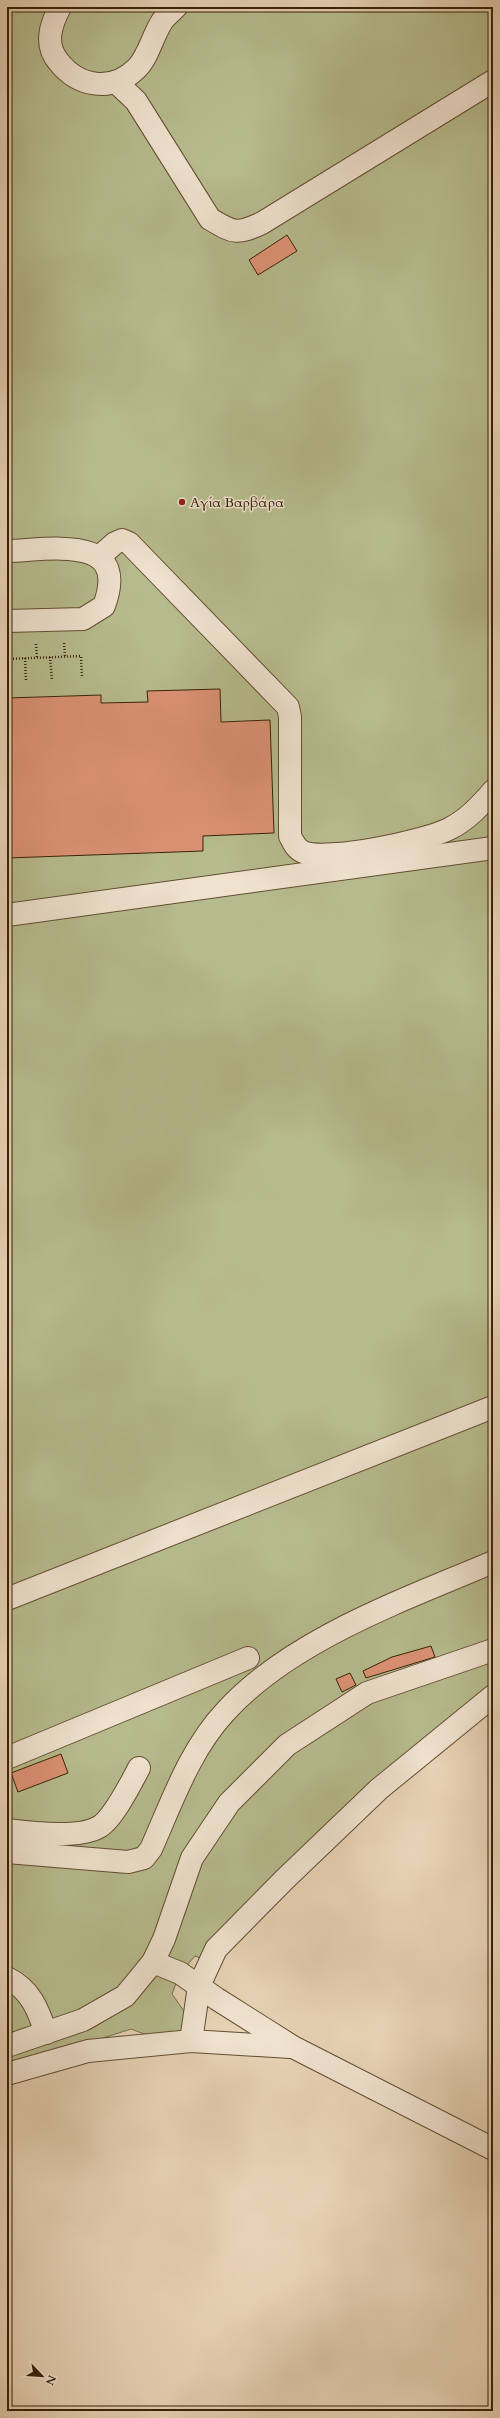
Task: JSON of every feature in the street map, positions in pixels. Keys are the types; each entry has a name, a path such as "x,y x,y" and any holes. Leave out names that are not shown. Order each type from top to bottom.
{"street":[{"path":"60,7 52,22 49,42 56,60 69,74 85,82 99,85 116,82 137,68 164,19 176,7"},
{"path":"116,82 136,101 210,219 230,230 244,232 262,223 493,81"},
{"path":"99,557 115,543 122,540 129,543 288,707 290,717 290,836 295,846 302,852 317,854 356,851 427,838 463,822 493,791"},
{"path":"7,551 82,549 99,557 107,570 110,582 104,606 83,619 7,621"},
{"path":"7,915 493,848"},
{"path":"7,1599 493,1407"},
{"path":"7,1852 107,1862 138,1861 144,1858 151,1849 192,1760 211,1731 226,1711 262,1679 301,1650 336,1632 493,1562"},
{"path":"7,2046 83,2020 125,1996 153,1962 164,1939 192,1858 230,1803 287,1745 367,1693 493,1650"},
{"path":"7,1758 248,1658"},
{"path":"191,2040 199,1986 216,1949 285,1879 379,1789 493,1696"},
{"path":"7,1830 84,1833 100,1826 119,1802 139,1768"},
{"path":"153,1962 180,1972 293,2047 493,2149"},
{"path":"7,1978 20,1984 38,2007 46,2033"},
{"path":"7,2074 88,2051 191,2040 293,2047"}],"path":[{"path":"64,642 65,656"},
{"path":"9,644 8,659 81,656 82,678"},
{"path":"36,644 37,658"},
{"path":"50,657 52,680"},
{"path":"25,658 26,681"}],"green space":[{"path":"7,7 493,7 493,1687 200,1958 195,1956 180,1973 172,1994 184,2011 185,2029 178,2036 147,2035 131,2029 7,2069"}],"building":[{"path":"287,235 297,251 258,275 249,260"},
{"path":"220,689 221,722 270,720 274,833 203,836 203,851 7,858 7,698 101,695 101,703 148,702 147,691"},
{"path":"431,1646 435,1657 366,1678 363,1671 392,1657"},
{"path":"350,1673 356,1685 342,1692 336,1679"},
{"path":"61,1754 68,1773 18,1792 11,1773"}],"place":[{"name":"Αγία Βαρβάρα","path":"182,502"}]}
